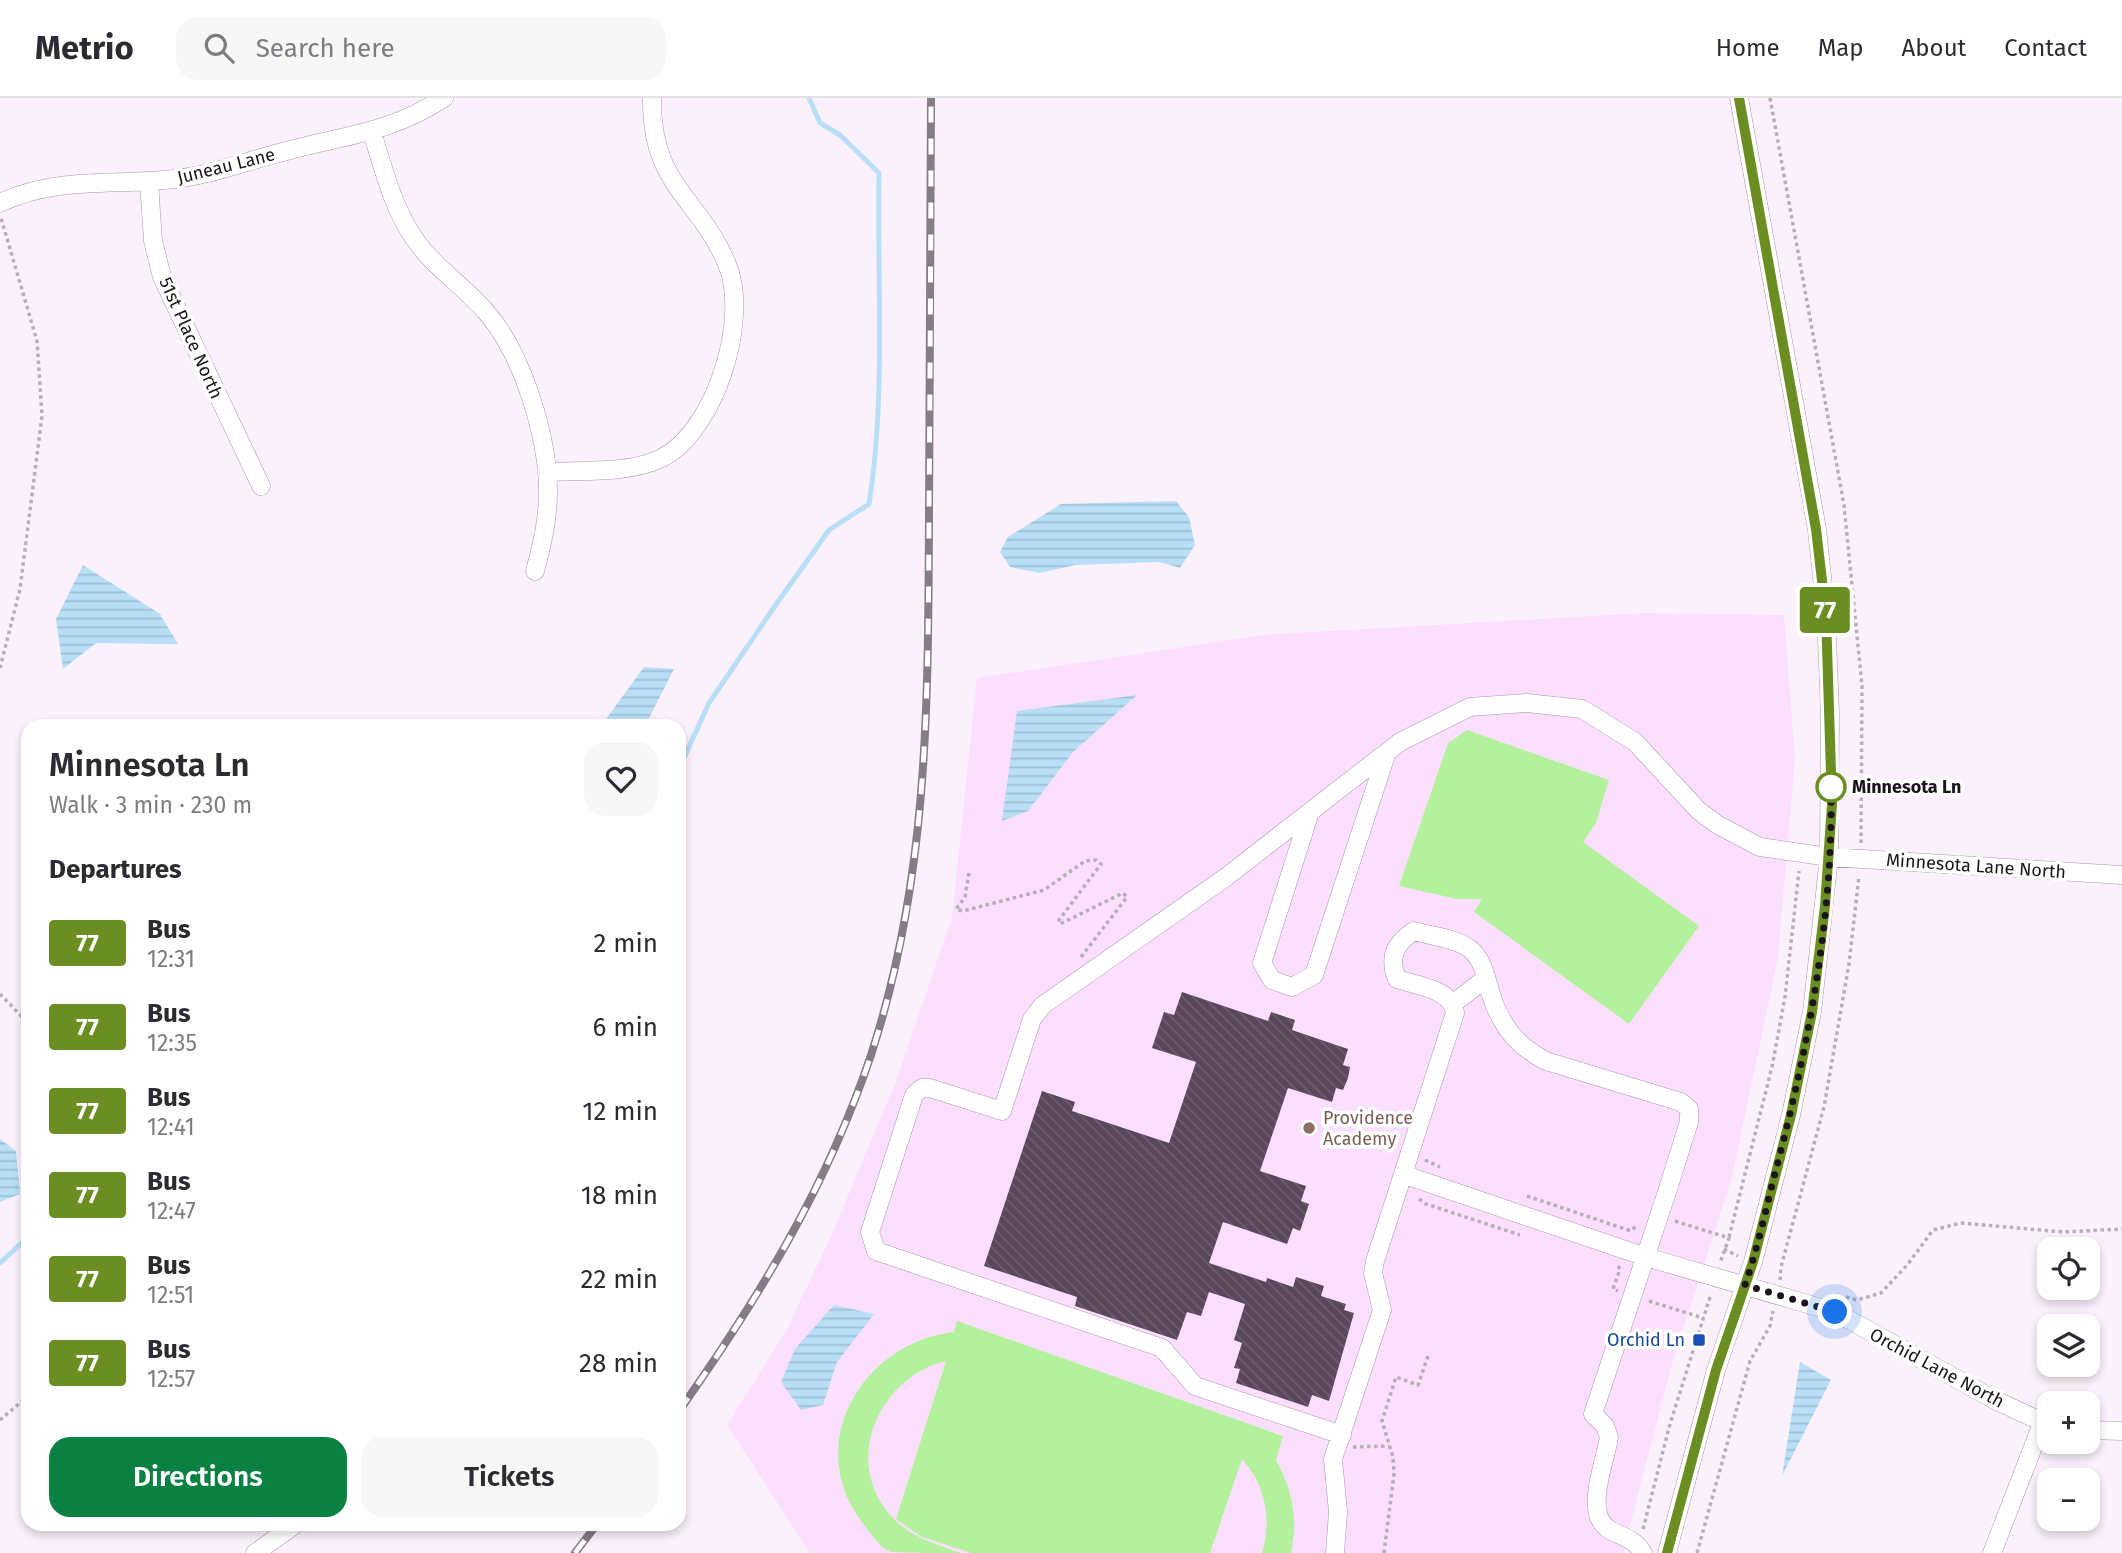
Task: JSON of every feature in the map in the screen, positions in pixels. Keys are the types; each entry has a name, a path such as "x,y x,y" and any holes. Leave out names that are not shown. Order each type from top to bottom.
{"street":[{"name":"Juneau Lane","path":"0,203 65,184 149,182 205,174 292,149 372,132 411,117 444,98"},
{"path":"547,472 638,466 673,451 699,423 733,342 737,312 731,274 722,253 666,171 655,145 652,98"},
{"path":"1667,1553 1716,1370 1745,1285 1791,1115 1812,1012 1829,857 1830,713 1826,615 1816,529 1739,98"},
{"path":"372,132 396,205 416,241 442,272 486,312 518,360 530,397 547,472 545,533 535,571"},
{"name":"51st Place North","path":"149,182 153,241 162,277 261,486"},
{"name":"Minnesota Lane North","path":"1340,1440 1195,1386 1162,1348 876,1251 870,1232 914,1095 922,1088 930,1088 1002,1111 1032,1018 1043,1004 1226,877 1400,742 1470,707 1527,703 1583,709 1635,742 1699,811 1718,825 1760,848 1798,855 2122,875"},
{"path":"1310,812 1262,964 1272,980 1292,987 1314,975 1387,752"},
{"path":"1335,1553 1338,1512 1332,1475 1340,1440 1382,1310 1373,1273 1455,1013 1454,1003 1448,996 1397,979 1393,957 1396,945 1415,932 1468,947 1479,961 1503,1023 1515,1040 1530,1052 1546,1061 1681,1102 1689,1110 1689,1122 1593,1414 1605,1426 1609,1437 1596,1502 1597,1516 1606,1527 1631,1539 1641,1550"},
{"path":"1454,1003 1486,978"},
{"name":"Orchid Lane North","path":"1405,1175 1646,1257 1835,1312 2037,1420"},
{"path":"2100,1431 2122,1432"},
{"path":"1992,1553 2037,1443"},
{"path":"255,1553 286,1531"}],"path":[{"path":"0,214 37,341 42,416 20,589 0,668"},
{"path":"1724,1250 1756,1138 1785,998 1800,881 1798,855"},
{"path":"969,873 965,897 956,909 963,911 1044,890 1085,861 1096,860 1101,864 1059,920 1060,925 1123,892 1127,897 1073,967 1080,978"},
{"path":"0,994 21,1016"},
{"path":"1431,1162 1452,1171"},
{"path":"1515,1192 1628,1230 1636,1225 1641,1211 1729,1238"},
{"path":"1426,1204 1528,1237"},
{"path":"1844,1297 1857,1300 1881,1293 1908,1265 1933,1230 1961,1223 2063,1232 2122,1229"},
{"path":"1605,1262 1620,1269 1613,1289 1703,1318 1670,1424 1641,1550"},
{"path":"1384,1553 1394,1474 1382,1421 1395,1377 1418,1385 1429,1356"},
{"path":"0,1420 21,1402"},
{"path":"1340,1440 1366,1449 1389,1446"}],"shaded area":[{"name":"Providence Academy","path":"1644,613 1784,615 1795,758 1778,958 1732,1177 1671,1367 1623,1553 810,1553 727,1425 786,1331 832,1234 897,1079 952,917 977,678 1263,635"}],"green space":[{"path":"1467,730 1609,780 1596,823 1583,842 1699,926 1629,1024 1474,912 1482,899 1457,899 1399,886 1448,743"},
{"path":"957,1321 1283,1436 1276,1460 1290,1494 1294,1516 1291,1553 1262,1553 1266,1528 1265,1503 1257,1480 1242,1459 1210,1553 971,1553 922,1537 896,1519 946,1361 923,1370 903,1384 886,1402 875,1424 869,1447 869,1471 876,1494 898,1523 923,1539 961,1553 891,1552 883,1548 865,1526 847,1496 839,1464 840,1433 850,1404 868,1378 891,1356 921,1340 954,1332"}],"water":[{"path":"1176,501 1189,517 1195,545 1180,568 1159,562 1075,565 1040,573 1010,567 1000,552 1008,537 1061,504"},
{"path":"83,565 160,614 178,644 96,643 63,669 56,619"},
{"path":"644,667 674,669 649,719 606,719"},
{"path":"1137,695 1073,752 1028,811 1002,821 1017,711"},
{"path":"0,1139 16,1151 20,1194 0,1202"},
{"path":"834,1305 874,1314 837,1362 823,1405 801,1410 781,1382 795,1349"},
{"path":"1800,1362 1831,1380 1782,1476"}],"building":[{"path":"1182,992 1268,1021 1271,1012 1295,1020 1292,1030 1348,1049 1343,1065 1350,1067 1348,1078 1343,1090 1336,1088 1332,1102 1288,1088 1260,1171 1306,1186 1301,1201 1309,1204 1300,1231 1293,1228 1287,1244 1223,1222 1209,1263 1266,1282 1267,1278 1293,1287 1296,1277 1324,1286 1321,1296 1346,1304 1344,1310 1354,1313 1329,1401 1312,1395 1308,1407 1236,1383 1240,1369 1234,1368 1242,1343 1234,1340 1245,1304 1209,1292 1201,1316 1187,1312 1177,1340 1075,1306 1077,1297 984,1266 1042,1091 1075,1102 1072,1111 1169,1143 1196,1062 1152,1048 1164,1012 1174,1015"}],"waterway":[{"path":"686,754 709,703 829,530 869,504 879,381 879,173 840,135 820,123 809,98"},
{"path":"0,1263 21,1244"}],"railway":[{"path":"686,1401 763,1284 834,1151 871,1055 890,988 904,922 915,856 926,722 931,98"},
{"path":"575,1553 592,1531"}],"bus line":[{"name":"77","path":"1667,1553 1716,1370 1753,1262 1791,1115 1812,1012 1825,906 1832,804 1826,615 1816,529 1749,169 1739,98"}],"place":[{"name":"Minnesota Ln","path":"1831,787"},
{"name":"Providence Academy","path":"1309,1128"},
{"name":"Orchid Ln","path":"1699,1340"}],"route":[{"path":"1831,787 1831,782 1827,882 1812,1012 1791,1115 1745,1285 1835,1312"}]}
